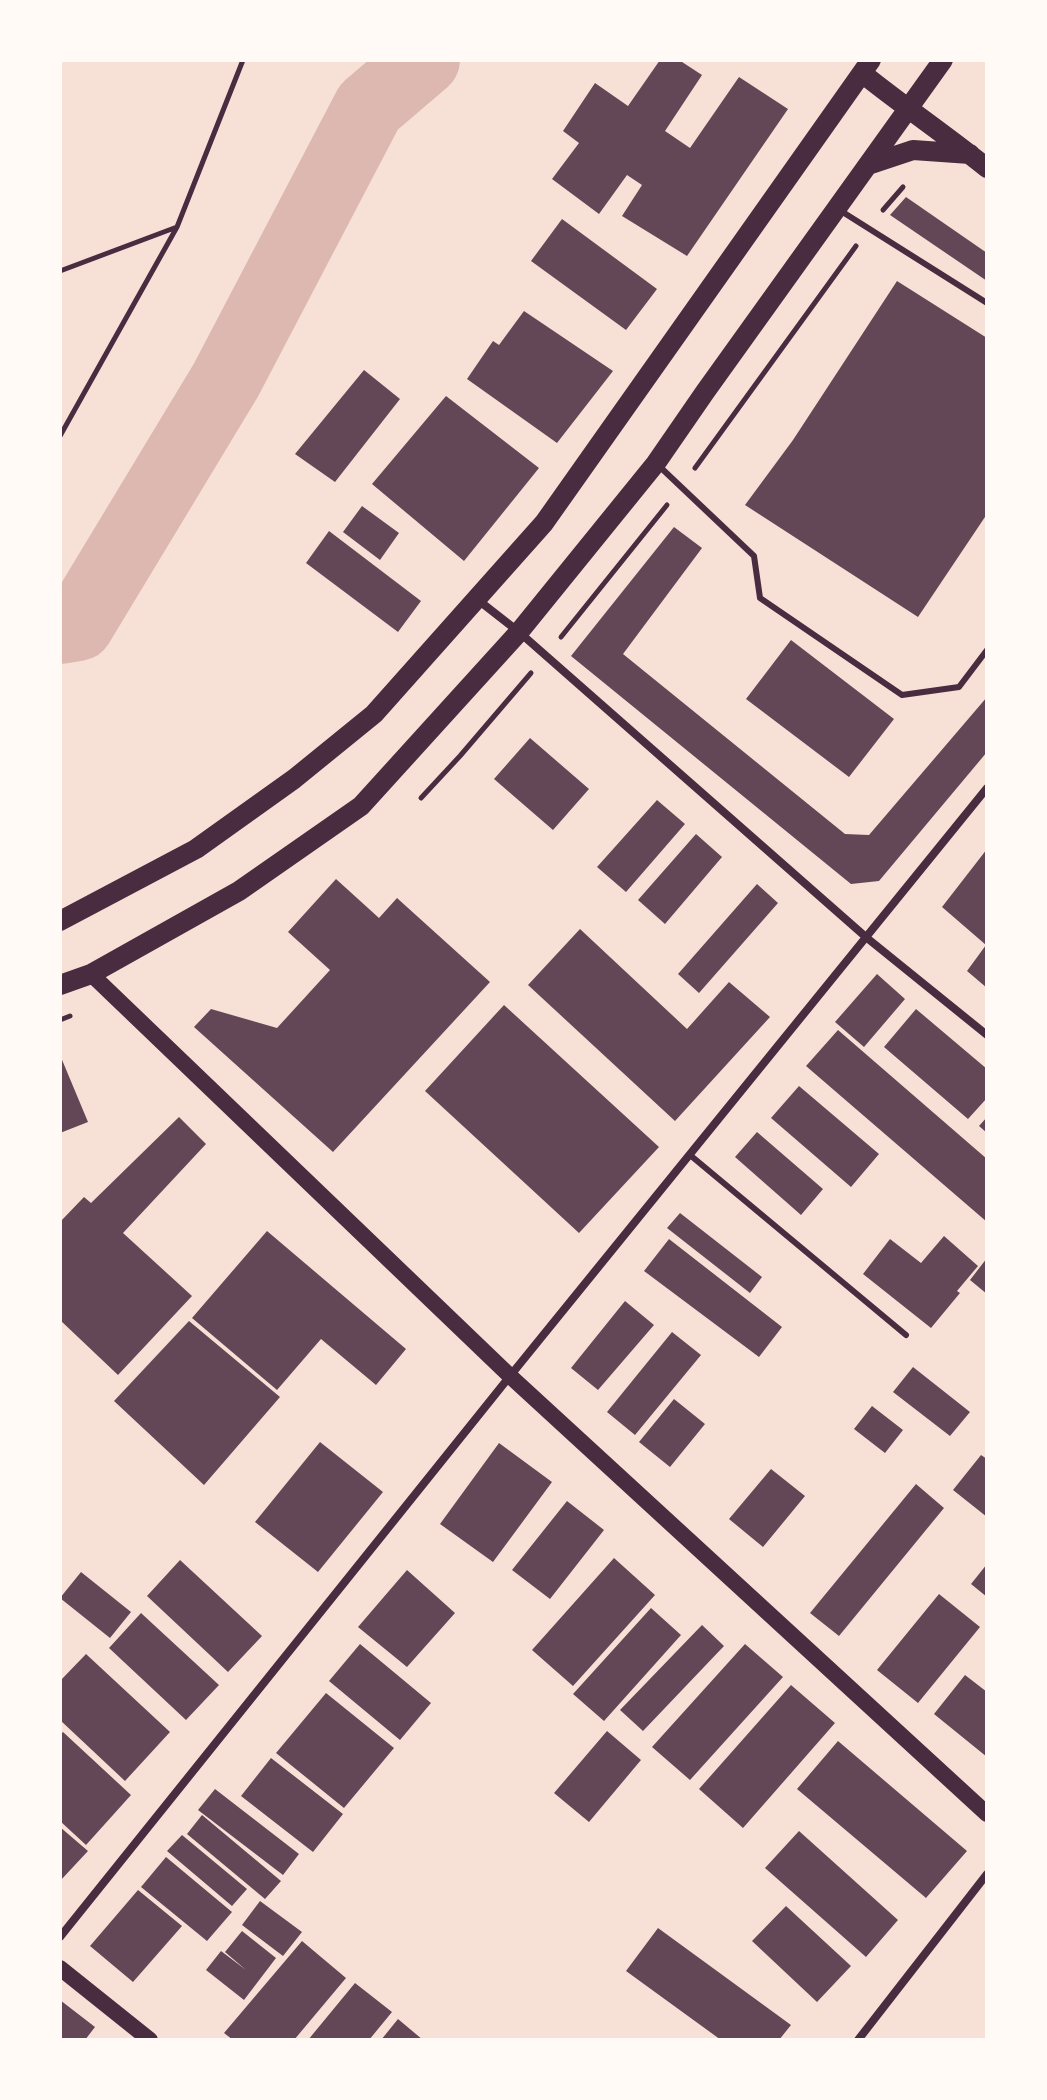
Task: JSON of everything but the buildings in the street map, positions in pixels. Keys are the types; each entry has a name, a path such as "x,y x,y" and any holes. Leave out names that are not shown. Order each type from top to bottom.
{"main road":[{"path":"60,985 91,974 239,891 361,806 519,632 656,463 943,60"},
{"path":"60,921 196,849 294,779 374,714 544,523 867,66 907,110 947,136 987,168"},
{"path":"871,164 913,150 970,154"},
{"path":"91,974 510,1376 987,1814"},
{"path":"60,1968 150,2040"}],"street":[{"path":"478,600 519,632 867,938 987,1035"},
{"path":"60,1937 987,788"},
{"path":"858,2040 987,1874"}],"lane":[{"path":"837,208 987,303"},
{"path":"656,463 754,556 760,598 902,695 959,687 987,650"},
{"path":"690,1155 906,1335"}],"path":[{"path":"60,436 177,227 243,60"},
{"path":"60,271 177,227"}],"waterway":[{"path":"60,628 78,625 226,380 369,107 424,60"}]}
